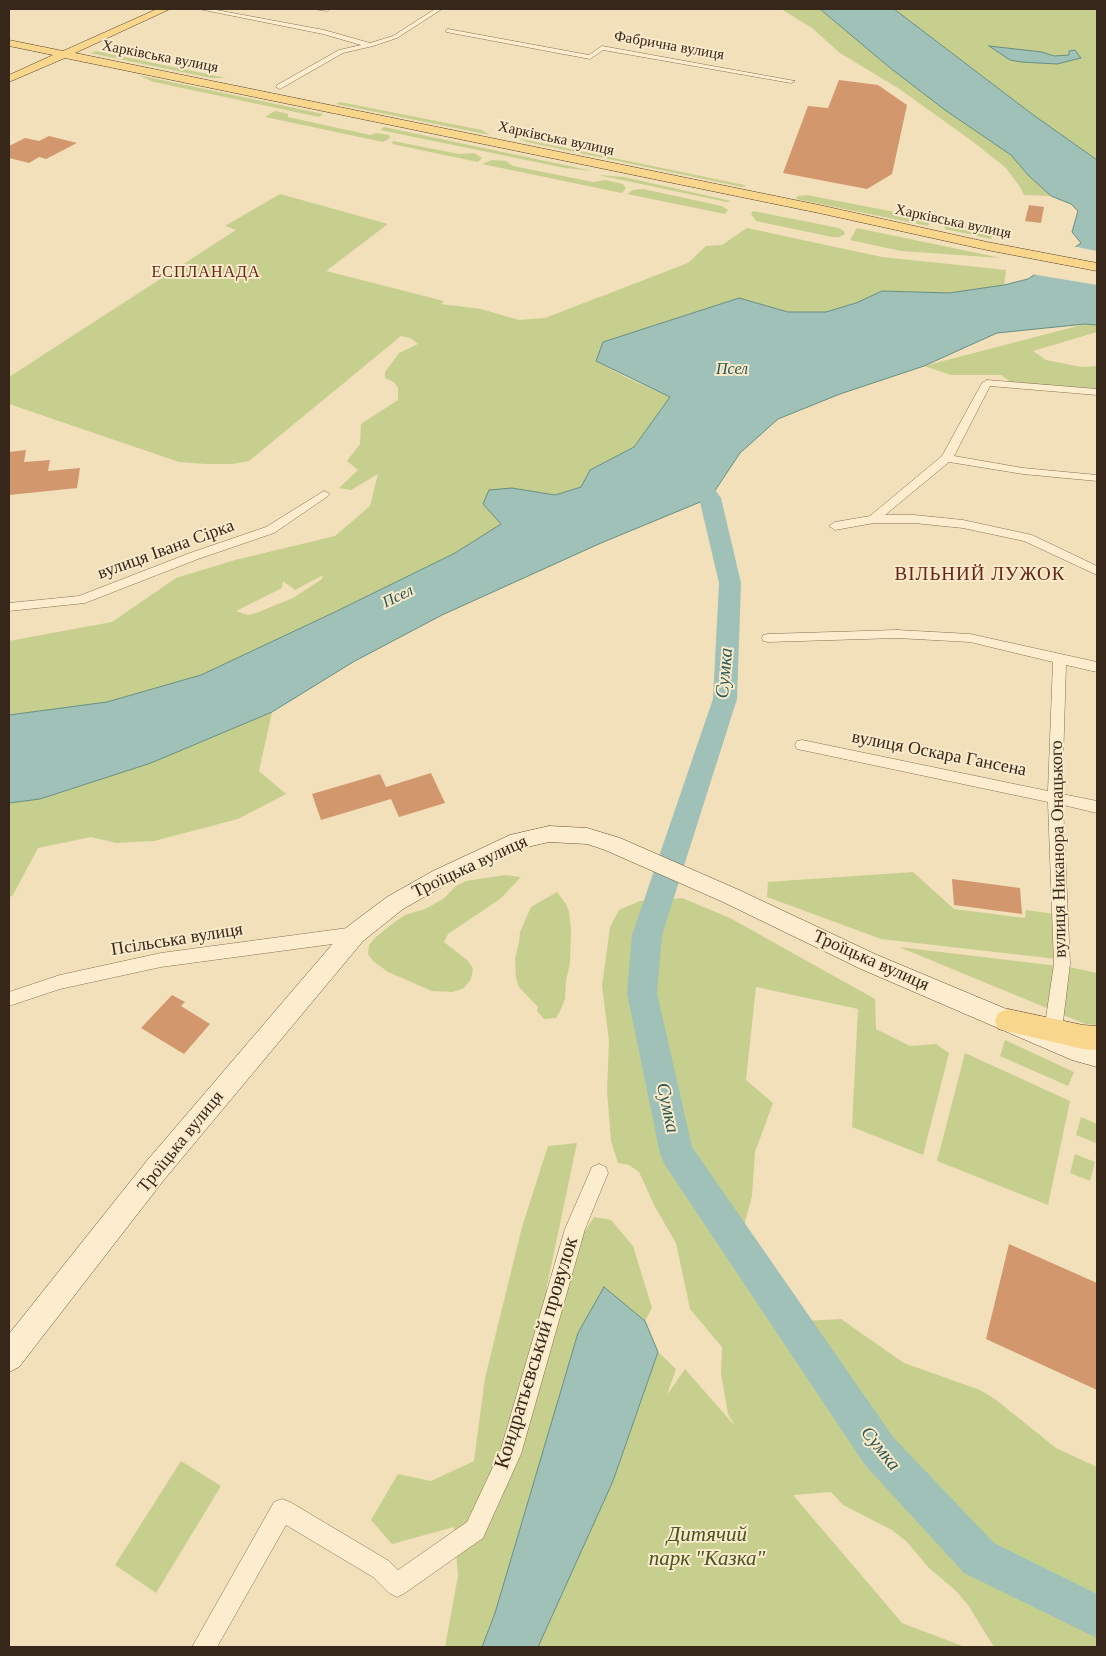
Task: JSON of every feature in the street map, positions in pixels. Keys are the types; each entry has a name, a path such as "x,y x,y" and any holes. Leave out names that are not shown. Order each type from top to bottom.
{"main road":[{"path":"9,79 161,9"},
{"name":"Харківська вулиця","path":"9,43 790,203 1024,254 1097,267"},
{"name":"Троїцька вулиця","path":"9,1357 154,1172 355,934 395,903 441,876 518,841 549,834 587,836 629,852 731,896 870,962 1008,1021 1032,1038 1097,1070"},
{"path":"1008,1021 1053,1035 1097,1038"},
{"path":"1053,1035 1081,1052 1097,1056"}],"street":[{"path":"202,9 324,32 355,39 371,45"},
{"path":"316,9 325,10"},
{"path":"280,88 341,51 371,45 395,37 439,9"},
{"path":"430,16 438,18"},
{"name":"Фабрична вулиця","path":"463,23 448,31 590,57 602,48 790,81"},
{"path":"874,519 947,458 987,383 1097,392"},
{"path":"947,458 1023,471 1097,478"},
{"name":"вулиця Івана Сірка","path":"9,607 81,600 194,556 270,530 324,494"},
{"path":"835,526 874,519 914,519 963,524 1028,538 1097,571"},
{"path":"768,638 897,634 970,638 1097,667"},
{"name":"вулиця Никанора Онацького","path":"1053,1035 1062,964 1054,796 1060,658"},
{"name":"вулиця Оскара Гансена","path":"802,745 1054,796 1097,807"},
{"name":"Псільська вулиця","path":"9,999 60,982 161,960 355,934"},
{"name":"Кондратьєвський провулок","path":"204,1647 282,1510 381,1569 397,1585 475,1530 510,1454 575,1229 599,1173"}],"green space":[{"path":"781,9 820,9 889,67 945,110 1011,155 1028,175 1051,196 1024,195 1006,168 972,141 898,88 840,53 812,28"},
{"path":"894,9 1097,9 1097,160 1032,114"},
{"path":"96,51 226,78 211,78 90,53"},
{"path":"138,75 323,114 319,117 154,82"},
{"path":"340,102 482,130 490,135 336,104"},
{"path":"275,111 288,114 288,117 370,135 377,133 389,135 390,138 383,142 265,117"},
{"path":"384,127 593,171 565,168 380,130"},
{"path":"517,138 746,186 742,187 527,142"},
{"path":"393,141 459,154 474,153 482,158 478,162 392,144"},
{"path":"492,160 506,161 513,166 593,182 605,180 623,184 626,188 622,193 482,164"},
{"path":"598,175 624,177 731,201 727,202"},
{"path":"643,189 722,206 728,210 725,214 627,194 633,190"},
{"path":"280,194 388,224 326,271 444,301 441,304 481,309 519,320 545,318 688,263 706,246 722,245 747,228 882,257 1006,270 1004,285 949,293 882,291 856,303 826,312 788,312 739,298 603,342 596,361 627,378 670,397 634,447 590,470 581,487 555,495 512,488 483,504 502,524 455,553 201,675 107,702 9,715 9,641 112,622 176,578 235,560 335,536 370,506 378,474 351,490 339,488 358,470 347,461 360,444 361,424 398,400 398,388 394,382 385,378 385,372 399,353 418,344 410,338 401,336 249,461 232,464 179,462 9,404 9,377 236,230 225,226","holes":["323,575 322,579 293,598 256,613 248,615 236,611 282,588 283,581 295,590"]},
{"path":"807,195 931,219 928,226 796,199 798,196"},
{"path":"753,211 839,228 845,234 839,237 832,237 756,221 751,214"},
{"path":"944,222 977,229 993,235 991,239 945,229"},
{"path":"857,228 1001,258 901,251 850,240"},
{"path":"1085,324 1097,325 1097,332 1033,351 1046,360 1081,367 1097,366 1097,390 1012,383 1001,375 951,375 924,366"},
{"path":"272,712 259,771 286,794 238,819 154,841 116,843 91,837 38,848 13,895 9,898 9,803 40,799 151,763"},
{"path":"913,872 954,909 1025,918 1026,910 1055,914 1057,959 881,939 767,897 768,882"},
{"path":"505,875 521,877 500,899 448,934 444,942 467,960 473,968 471,979 464,988 453,992 432,991 388,972 373,961 368,954 369,945 376,937 405,915 425,909 443,899 456,886 466,881"},
{"path":"557,892 566,904 569,912 571,929 570,963 565,999 561,1009 556,1018 544,1019 537,1011 538,1007 519,987 516,978 515,959 520,932 531,907"},
{"name":"Дитячий парк \"Казка\"","path":"682,898 730,918 875,999 876,1029 910,1046 936,1044 949,1053 923,1155 852,1127 858,1009 756,987 746,1080 773,1103 755,1152 752,1196 742,1233 742,1265 748,1277 778,1311 806,1321 841,1319 904,1363 980,1390 995,1399 1056,1448 1097,1467 1097,1647 994,1647 968,1605 955,1590 929,1568 906,1541 892,1530 843,1505 831,1492 793,1495 902,1623 965,1647 538,1647 613,1481 658,1352 676,1369 667,1395 685,1369 735,1426 728,1414 721,1373 722,1347 690,1309 676,1243 655,1207 639,1172 629,1165 618,1163 611,1141 607,1091 609,1041 602,986 610,927 619,910 640,901"},
{"path":"899,947 1058,966 1054,1011"},
{"path":"1065,966 1097,973 1097,1025 1086,1024 1060,1014"},
{"path":"1005,1040 1074,1072 1068,1086 1000,1056"},
{"path":"965,1053 1070,1101 1048,1205 937,1161"},
{"path":"1081,1117 1097,1124 1096,1143 1076,1135"},
{"path":"577,1143 546,1290 594,1217 611,1220 633,1246 652,1308 645,1321 604,1288 578,1333 495,1613 482,1647 445,1647 458,1576 454,1527 392,1544 371,1520 398,1474 431,1481 474,1461 485,1378 522,1227 548,1146"},
{"path":"1075,1154 1095,1162 1090,1181 1070,1173"},
{"path":"181,1461 221,1486 156,1593 115,1565"}],"water":[{"name":"Псел","path":"820,9 894,9 1032,114 1097,160 1097,325 1085,324 997,333 924,366 840,394 778,419 740,453 710,498 601,543 442,615 353,662 272,712 151,763 40,799 9,803 9,715 107,702 201,675 455,553 501,524 483,504 489,490 512,488 555,495 581,487 590,470 634,447 670,397 596,361 603,342 739,298 788,312 826,312 856,303 882,291 949,293 1004,285 1028,279 1081,243 1072,232 1078,211 1071,204 1051,196 1028,175 1011,155 945,110 889,67"},
{"path":"989,46 1042,52 1054,56 1069,55 1069,51 1075,50 1081,58 1057,64 1021,62 1010,60"},
{"path":"604,1287 645,1321 658,1352 613,1481 538,1647 482,1647 495,1613 578,1333"}],"pier":[{"path":"1072,246 1097,251 1097,285 1031,274"}],"building":[{"path":"839,80 878,85 907,105 892,174 867,189 783,173 808,106 828,108"},
{"path":"49,136 77,143 46,159 39,157 29,163 9,158 9,146 25,138 39,141"},
{"path":"1029,205 1044,207 1041,223 1025,221"},
{"path":"26,450 24,462 50,460 48,471 80,468 77,488 9,495 9,452"},
{"path":"431,773 445,803 399,817 391,799 321,820 312,794 380,774 386,787"},
{"path":"952,879 1020,888 1022,914 954,905"},
{"path":"172,995 185,1002 181,1006 210,1024 184,1054 141,1028"},
{"path":"1009,1244 1097,1283 1097,1390 986,1339"}],"waterway":[{"name":"Сумка","path":"689,467 710,498 730,583 725,699 647,935 642,993 677,1154 879,1451 979,1558 1097,1617"}],"district":[{"name":"ЕСПЛАНАДА","path":"206,273"},
{"name":"ВІЛЬНИЙ ЛУЖОК","path":"980,575"}]}
